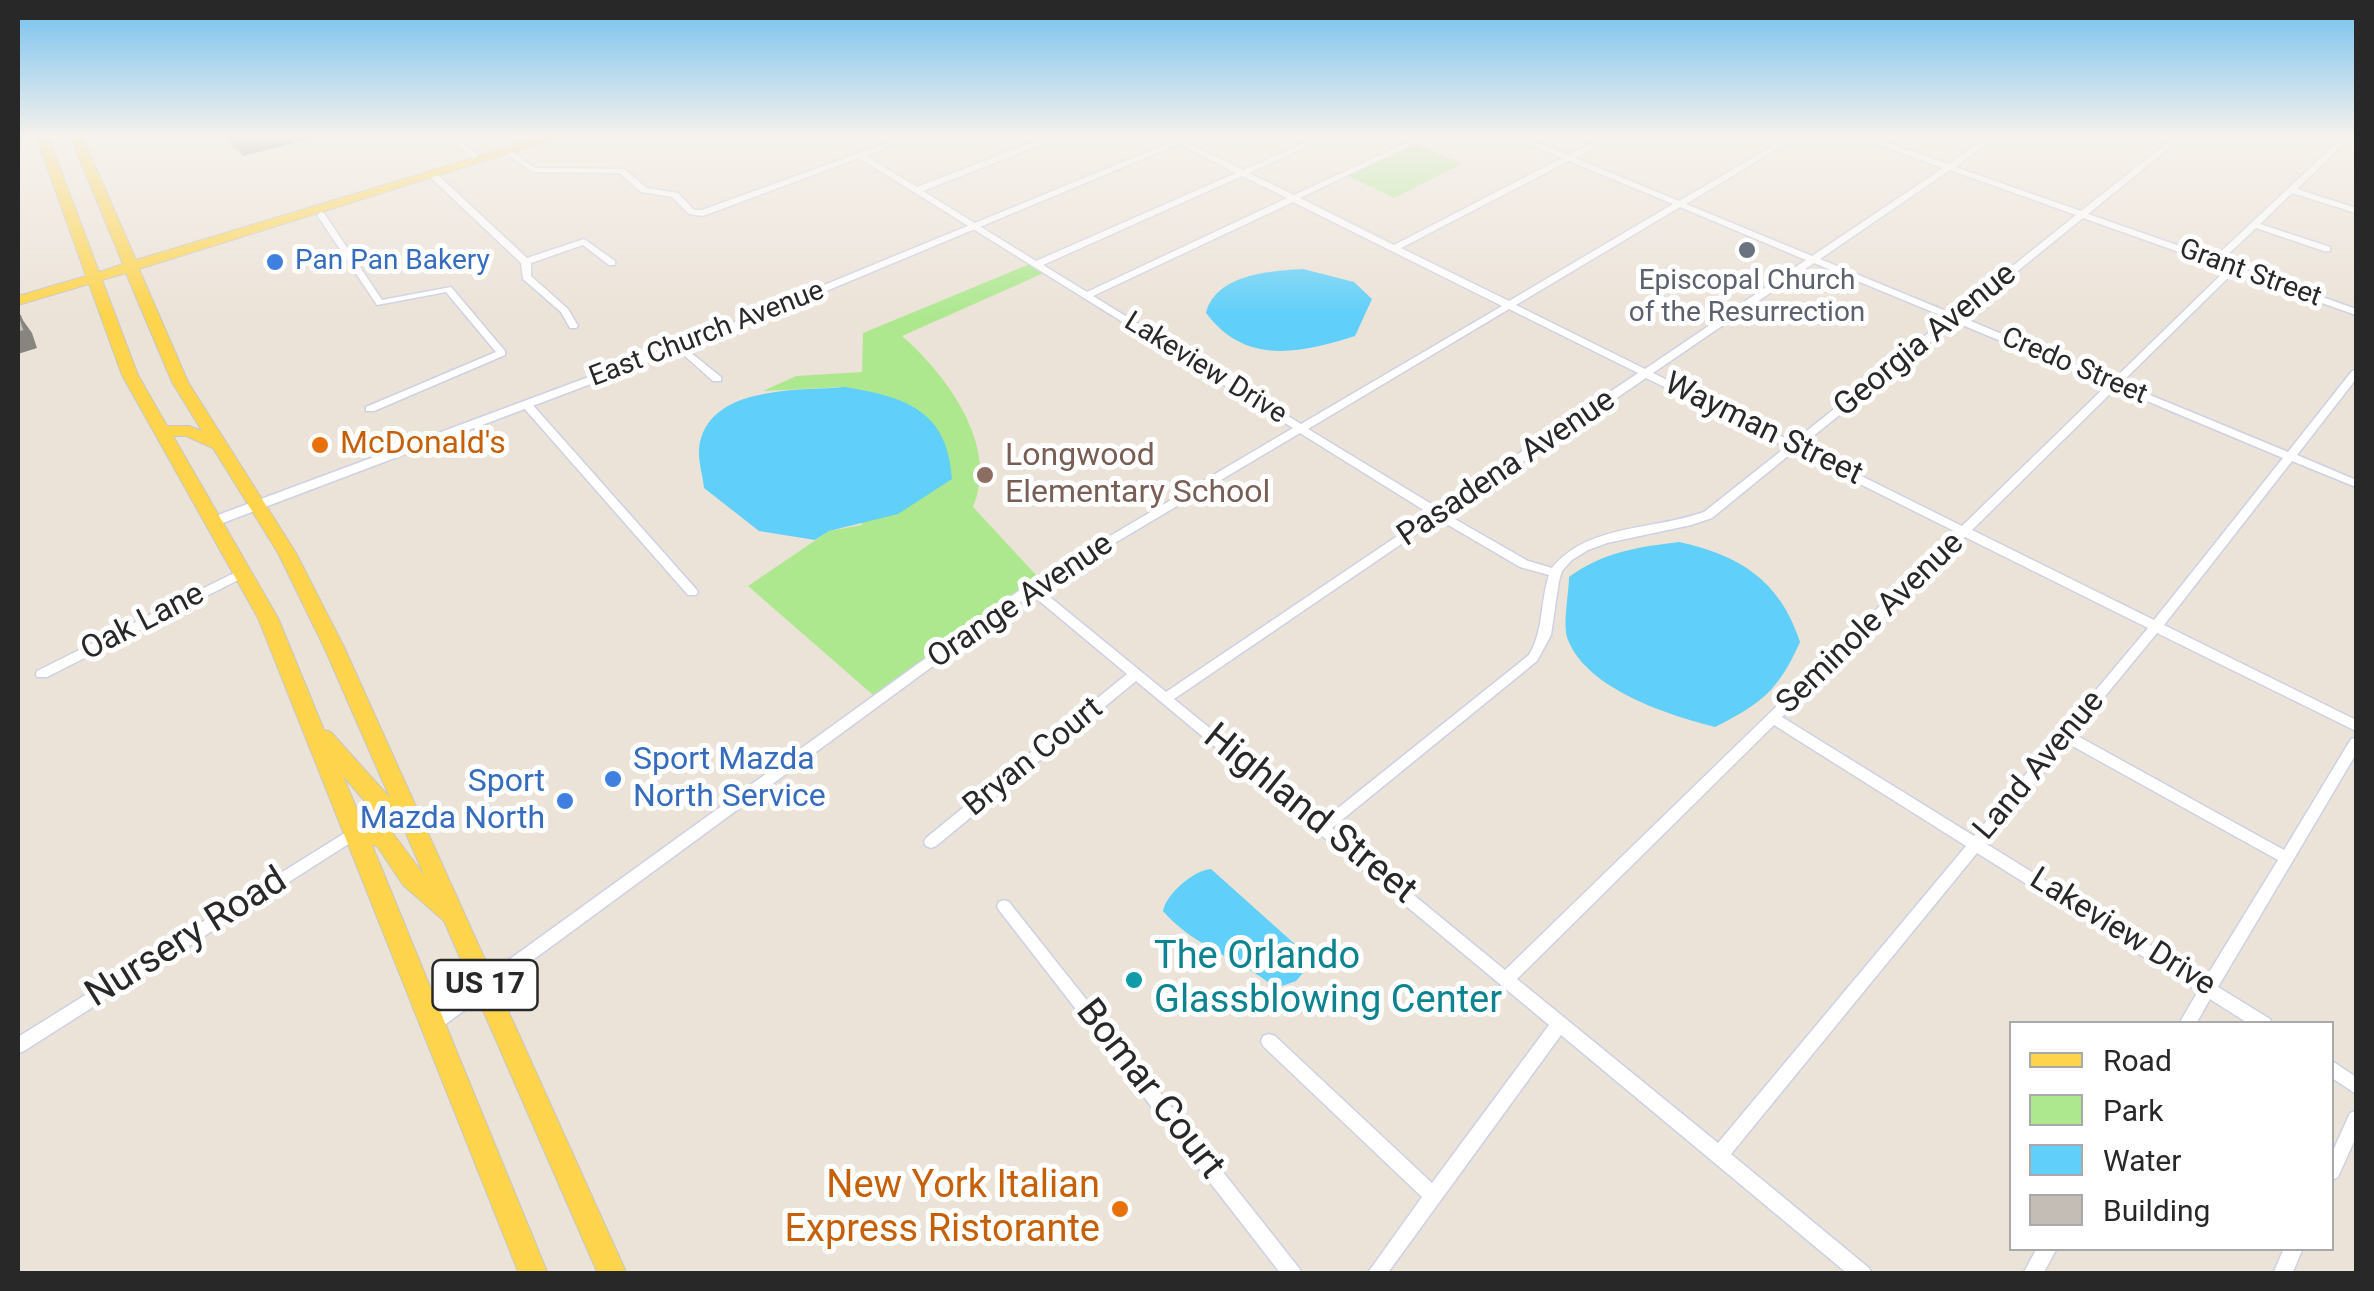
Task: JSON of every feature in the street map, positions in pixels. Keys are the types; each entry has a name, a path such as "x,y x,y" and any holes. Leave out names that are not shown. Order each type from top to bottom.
{"main road":[{"name":"US 17","path":"64,196 118,347 146,407 244,572 314,729 534,1274"},
{"name":"US 17","path":"101,196 166,353 302,582 407,806 614,1274"},
{"path":"18,312 96,282 365,196"},
{"path":"132,270 321,215 372,196"},
{"path":"18,301 96,282"},
{"path":"146,407 178,417 200,416"},
{"path":"161,431 189,432 219,444"},
{"path":"314,729 383,807 407,806"},
{"path":"356,832 384,838 393,846 410,878 455,917"}],"street":[{"path":"456,196 526,262 526,277 565,311 573,326"},
{"path":"675,196 692,212 702,213 747,196"},
{"name":"Lakeview Drive","path":"927,196 1440,515 1524,564 1555,573"},
{"name":"East Church Avenue","path":"215,521 680,348 1043,196"},
{"path":"1037,264 1189,196"},
{"name":"Wayman Street","path":"1290,196 2356,726"},
{"path":"1088,296 1297,196"},
{"path":"1395,248 1494,196"},
{"name":"Credo Street","path":"1660,196 2356,484"},
{"name":"Orange Avenue","path":"433,1024 1031,588 1692,196"},
{"name":"Pasadena Avenue","path":"1166,698 1908,196"},
{"name":"Grant Street","path":"2032,196 2356,312"},
{"name":"Georgia Avenue","path":"1555,573 1564,560 1588,545 1688,525 1708,515 2107,196"},
{"path":"2215,262 2284,196"},
{"path":"2310,196 2356,211"},
{"path":"321,215 380,303 440,287 448,289 502,353 370,409"},
{"path":"2254,224 2328,249"},
{"path":"526,262 584,242 612,263"},
{"name":"Seminole Avenue","path":"1507,978 2232,268"},
{"path":"680,348 717,380"},
{"name":"Land Avenue","path":"1719,1155 2156,626 2356,373"},
{"path":"527,404 692,592"},
{"name":"Oak Lane","path":"42,674 244,572"},
{"path":"1324,827 1533,658 1546,642 1555,573"},
{"name":"Highland Street","path":"1031,588 1863,1274"},
{"name":"Bryan Court","path":"931,842 1136,674"},
{"name":"Lakeview Drive","path":"1774,719 2260,1021"},
{"path":"2065,735 2288,859"},
{"path":"2189,1021 2356,743"},
{"name":"Nursery Road","path":"18,1046 356,832"},
{"name":"Bomar Court","path":"1004,906 1293,1274"},
{"path":"1376,1274 1560,1023"},
{"path":"1270,1040 1434,1196"},
{"path":"2334,1070 2356,1086"},
{"path":"2334,1167 2356,1119"},
{"path":"2032,1274 2046,1251"},
{"path":"2282,1274 2293,1251"}],"green space":[{"path":"1030,264 1044,273 902,336 951,391 974,436 980,484 973,507 1038,577 873,695 748,586 829,531 862,525 845,387 763,391 796,376 862,372 863,333"}],"water":[{"path":"1303,269 1354,282 1372,299 1355,336 1314,347 1275,351 1238,341 1206,313 1212,300 1232,282"},
{"path":"845,387 886,396 920,411 942,437 952,479 898,514 829,531 815,540 759,531 704,488 699,449 705,428 719,412 758,395"},
{"path":"1679,542 1720,554 1754,574 1781,602 1800,642 1784,673 1767,694 1715,727 1654,707 1611,686 1578,658 1566,634 1569,577 1608,556"},
{"path":"1211,869 1307,955 1309,966 1296,981 1276,988 1203,944 1163,911 1169,897 1182,884"}],"building":[{"path":"18,317 25,331 18,333"}],"place":[{"name":"Episcopal Church of the Resurrection","path":"1747,250"},
{"name":"Pan Pan Bakery","path":"275,262"},
{"name":"McDonald's","path":"320,445"},
{"name":"Longwood Elementary School","path":"985,475"},
{"name":"Sport Mazda North Service","path":"613,779"},
{"name":"Sport Mazda North","path":"565,801"},
{"name":"The Orlando Glassblowing Center","path":"1134,980"},
{"name":"New York Italian Express Ristorante","path":"1120,1209"}]}
